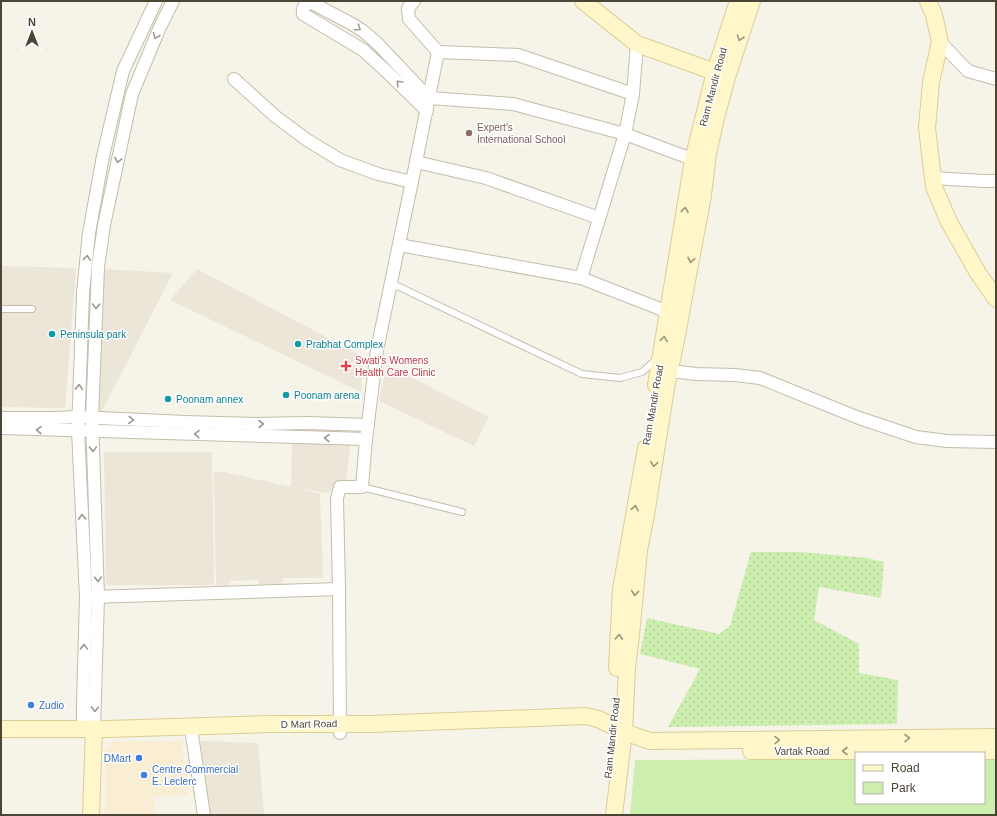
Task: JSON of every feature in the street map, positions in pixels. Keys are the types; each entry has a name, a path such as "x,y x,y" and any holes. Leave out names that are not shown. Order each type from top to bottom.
{"street":[{"path":"89,733 83,703 86,597 78,431 83,293 89,233 106,141 123,71 156,1"},
{"path":"87,814 89,733 98,597 92,418 98,267 104,225 132,94 160,27 173,1"},
{"path":"414,1 408,8 409,19 438,52 518,55 633,94"},
{"path":"583,1 637,44 715,72"},
{"name":"Ram Mandir Road","path":"604,815 618,734 621,589 674,314 715,72 738,1"},
{"path":"427,111 362,50 304,14 304,6 312,3 352,24 377,43 429,98 513,104 625,134 700,163 708,153 727,77 752,1"},
{"path":"928,1 934,15 940,42 932,82 927,128 934,187 949,222 978,273 996,299"},
{"path":"328,30 334,15"},
{"path":"940,42 968,71 996,79"},
{"path":"581,278 625,134 633,94 637,44"},
{"path":"340,728 337,498 340,487 362,487 377,350 438,52"},
{"path":"234,79 275,116 307,140 340,160 378,174 412,182"},
{"path":"106,141 121,144"},
{"path":"416,162 486,178 599,218"},
{"path":"933,178 996,181"},
{"path":"94,208 107,210"},
{"path":"399,245 581,278 674,314"},
{"path":"663,365 696,374 735,374 760,378 859,418 916,437 947,441 996,442"},
{"path":"1,418 78,417 214,423 307,423 368,425"},
{"path":"1,428 366,440"},
{"path":"86,597 339,589"},
{"name":"D Mart Road","path":"1,729 89,733 192,735 340,728 370,724 586,716 598,719 618,734"},
{"name":"D Mart Road","path":"1,738 89,733 122,729 172,727 340,728"},
{"path":"614,815 618,734"},
{"name":"Vartak Road","path":"618,734 650,741 996,737"},
{"name":"Vartak Road","path":"618,734 648,751 996,751"},
{"path":"192,735 204,815"}],"lane":[{"path":"391,283 582,374 620,378 663,365"},
{"path":"1,309 32,309"},
{"path":"362,487 462,512"}],"shaded area":[{"name":"Peninsula park","path":"1,266 76,268 65,408 1,407"},
{"path":"102,269 173,273 102,411 95,409"},
{"name":"Prabhat Complex","path":"197,269 364,357 361,392 170,300"},
{"path":"387,365 489,417 474,446 379,401"},
{"path":"292,443 350,445 346,482 327,493 300,489 320,494 323,578 283,578 282,584 259,584 259,580 229,581 229,585 216,585 214,472 225,472 291,487"},
{"path":"104,452 212,452 214,585 106,585"},
{"path":"111,741 182,741 189,795 154,797 156,815 105,815 105,748 110,747"},
{"path":"200,741 258,743 264,815 207,815"}],"green space":[{"path":"751,552 801,552 867,558 884,562 881,598 819,587 814,620 859,644 859,673 898,680 897,724 668,727 700,669 640,654 647,618 719,634 730,626"},
{"path":"855,759 855,804 985,804 985,759 996,759 996,815 630,815 635,760"}],"place":[{"name":"Expert's International School","path":"469,133"},
{"name":"Peninsula park","path":"52,334"},
{"name":"Prabhat Complex","path":"298,344"},
{"name":"Swati's Womens Health Care Clinic","path":"346,366"},
{"name":"Poonam arena","path":"286,395"},
{"name":"Poonam annex","path":"168,399"},
{"name":"Zudio","path":"31,705"},
{"name":"DMart","path":"139,758"},
{"name":"Centre Commercial E. Leclerc","path":"144,775"}]}
